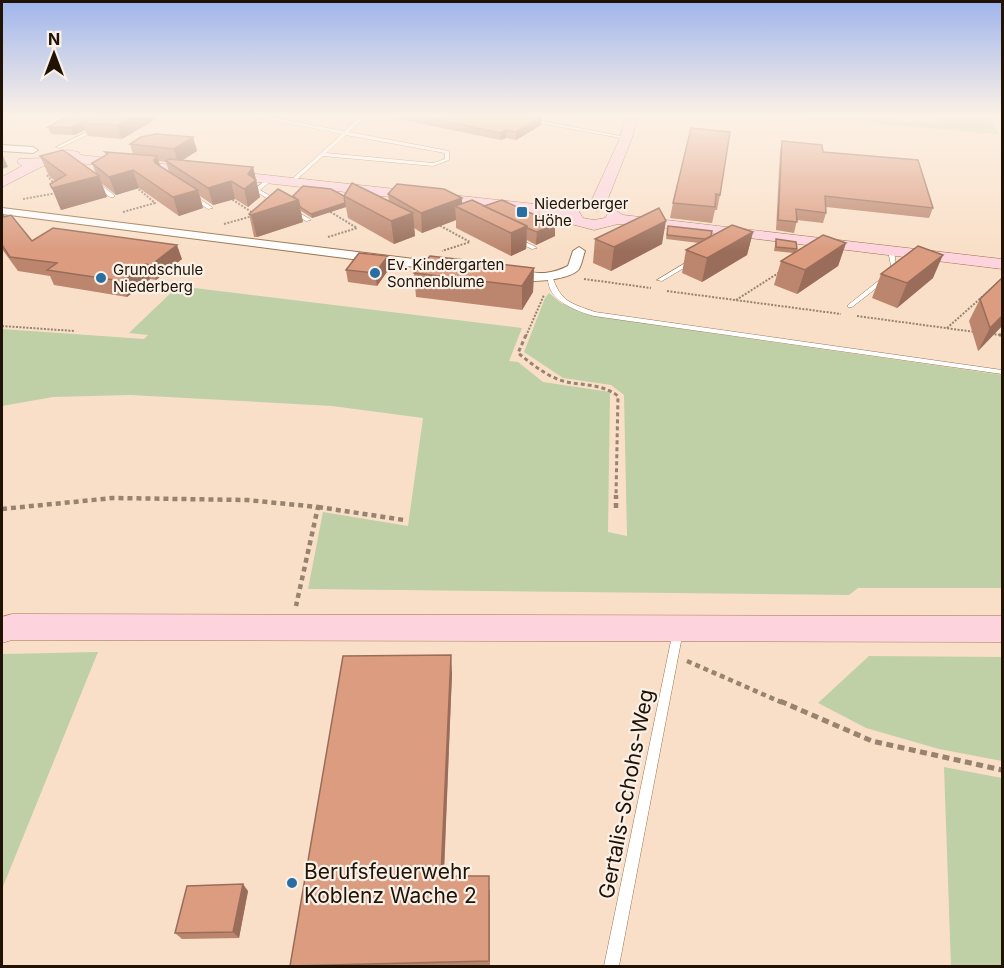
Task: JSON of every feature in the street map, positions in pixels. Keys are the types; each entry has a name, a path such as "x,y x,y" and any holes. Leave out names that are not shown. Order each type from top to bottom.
{"street":[{"path":"2,181 25,160"},
{"path":"95,160 370,190 466,207 572,213 579,208 597,206 609,209 615,217"},
{"path":"597,206 617,160"},
{"path":"2,211 462,269"},
{"path":"572,213 577,221 588,224 606,223 615,217 659,222 720,234 891,250 996,263"},
{"path":"495,273 553,280 573,268 579,250"},
{"path":"5,627 291,628 675,642 1002,629"}],"lane":[{"path":"293,181 315,160"},
{"path":"384,160 433,165 447,160"},
{"path":"76,169 99,161"},
{"path":"164,178 177,169"},
{"path":"85,176 112,196"},
{"path":"271,179 256,190 308,220"},
{"path":"182,190 210,208"},
{"path":"357,200 370,190"},
{"path":"513,238 534,248"},
{"path":"850,306 895,271 891,250"},
{"path":"660,280 699,257"},
{"path":"553,280 554,292 568,305 594,314 1002,372"},
{"name":"Gertalis-Schohs-Weg","path":"611,966 675,642"}],"path":[{"path":"22,200 62,192 45,176 76,169"},
{"path":"94,222 155,203 135,187 164,178"},
{"path":"196,236 205,230 256,215 230,198 256,190"},
{"path":"302,249 309,243 357,228 330,211 357,200"},
{"path":"418,263 424,258 470,242 435,224 466,207"},
{"path":"947,328 1000,281 996,263"},
{"path":"736,300 786,268"},
{"path":"616,508 618,396 609,388 561,381 518,353 542,298 553,280 736,300 843,315"},
{"path":"855,316 1002,335"},
{"path":"2,326 74,332"},
{"path":"2,509 113,498 247,500 318,507 404,520"},
{"path":"291,628 318,507"},
{"path":"675,642 872,741 1002,770"}],"green space":[{"path":"178,286 522,328 509,361 518,362 543,382 610,392 608,532 627,536 624,395 611,385 563,378 524,352 549,293 561,303 593,316 1002,375 1002,588 858,588 849,595 308,589 323,512 408,526 423,418 332,406 130,395 53,397 2,406 2,329 144,339 148,335 129,333"},
{"path":"98,652 85,684 2,889 2,654"},
{"path":"869,656 1002,657 1002,761 939,749 866,728 818,703"},
{"path":"944,767 1002,778 1002,966 951,966"}],"building":[{"path":"46,160 77,160 99,176 52,188 50,184 66,175"},
{"path":"97,160 154,160 155,163 198,190 173,197 133,170 109,177 92,163"},
{"path":"181,160 253,167 248,174 256,180 244,189 231,181 208,188 166,161"},
{"path":"683,160 726,160 720,195 716,194 715,207 673,203"},
{"path":"781,160 918,160 933,208 825,196 826,213 796,209 797,222 778,220"},
{"path":"352,183 413,213 391,221 344,196"},
{"path":"397,184 444,189 462,198 421,213 388,194"},
{"path":"303,186 331,189 344,196 345,203 311,214 300,207 298,200 293,196"},
{"path":"278,189 298,200 249,214"},
{"path":"472,200 527,226 511,233 455,206"},
{"path":"502,200 555,224 537,232 484,206"},
{"path":"659,208 666,221 614,247 595,239"},
{"path":"2,213 4,217 11,215 32,241 53,228 177,245 151,265 145,264 121,281 47,270 57,263 10,257 2,245"},
{"path":"732,225 753,232 707,258 686,250"},
{"path":"668,226 712,231 711,236 705,239 667,235"},
{"path":"823,235 846,243 805,270 781,261"},
{"path":"776,239 796,242 797,249 776,247"},
{"path":"918,246 943,255 907,283 881,274"},
{"path":"359,253 388,256 375,273 346,270"},
{"path":"430,256 534,268 522,286 414,273"},
{"path":"1002,278 1002,316 990,328 980,299"},
{"path":"451,655 441,876 489,876 489,961 290,966 343,656"},
{"path":"243,884 233,932 175,933 187,886"}],"place":[{"name":"Niederberger Höhe","path":"522,212"},
{"name":"Ev. Kindergarten Sonnenblume","path":"375,273"},
{"name":"Grundschule Niederberg","path":"101,278"},
{"name":"Berufsfeuerwehr Koblenz Wache 2","path":"292,883"}]}
